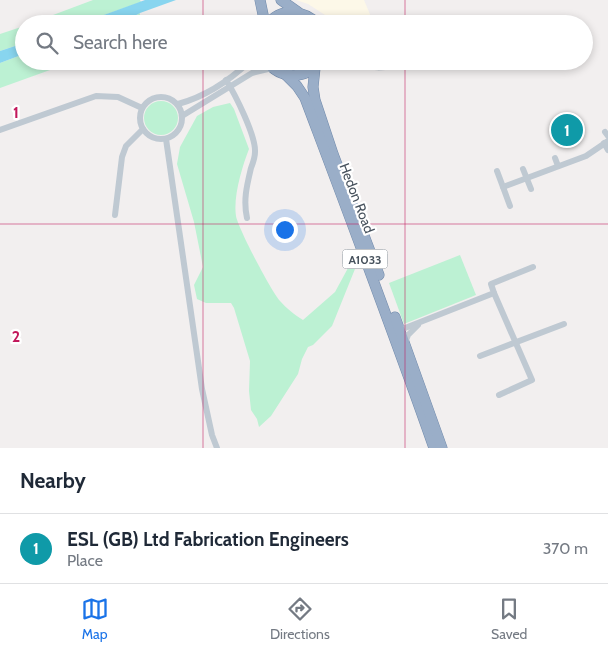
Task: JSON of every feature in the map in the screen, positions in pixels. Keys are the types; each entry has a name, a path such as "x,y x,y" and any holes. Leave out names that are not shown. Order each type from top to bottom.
{"highway":[{"path":"260,0 264,15"},
{"path":"281,0 298,12 307,15"},
{"path":"279,15 288,12 298,12"},
{"name":"A1033","path":"278,70 286,75 296,76 305,74 310,70"},
{"name":"Hedon Road","path":"316,70 313,87 315,100 442,448"},
{"name":"Hedon Road","path":"286,75 305,98 395,336 434,448"}],"street":[{"path":"182,116 228,83 240,70"},
{"path":"178,104 260,70"},
{"path":"228,83 250,130 255,152 244,205 247,218"},
{"path":"0,130 96,96 118,97 142,108"},
{"path":"159,96 166,97 178,104 182,116 181,126 175,134 166,139 153,138 143,129 140,115 142,108 149,100 159,96"},
{"path":"115,215 122,157 126,146 143,129"},
{"path":"166,139 202,389 212,435 217,448"},
{"path":"503,187 558,166 588,159 606,142 608,150"},
{"path":"555,158 558,166"},
{"path":"523,169 531,190"},
{"path":"497,171 510,206"},
{"path":"499,395 532,380 491,284 533,266"},
{"path":"400,330 494,293"},
{"path":"405,344 408,335 420,322"},
{"path":"480,356 564,324"}],"shaded area":[{"path":"296,0 364,0 370,15 325,15 308,4"}],"green space":[{"path":"93,0 140,0 141,2 104,15 53,15"},
{"path":"15,29 15,46 0,51 0,34"},
{"path":"15,57 15,70 50,70 0,88 0,63"},
{"path":"161,101 173,106 178,118 173,130 161,135 149,130 144,118 149,106"},
{"path":"230,103 249,149 237,191 236,216 255,259 280,301 303,320 335,292 354,257 357,264 332,326 313,345 308,347 298,374 271,416 259,427 257,419 251,410 249,391 250,361 234,308 231,303 206,303 197,299 194,285 203,267 194,222 177,164 180,147 197,116 213,107"},
{"path":"460,255 476,295 404,324 389,283"}],"water":[{"path":"145,0 176,0 136,15 104,15"},
{"path":"15,46 15,57 0,63 0,51"}],"place":[{"name":"ESL (GB) Ltd Fabrication Engineers","path":"567,130"}]}
